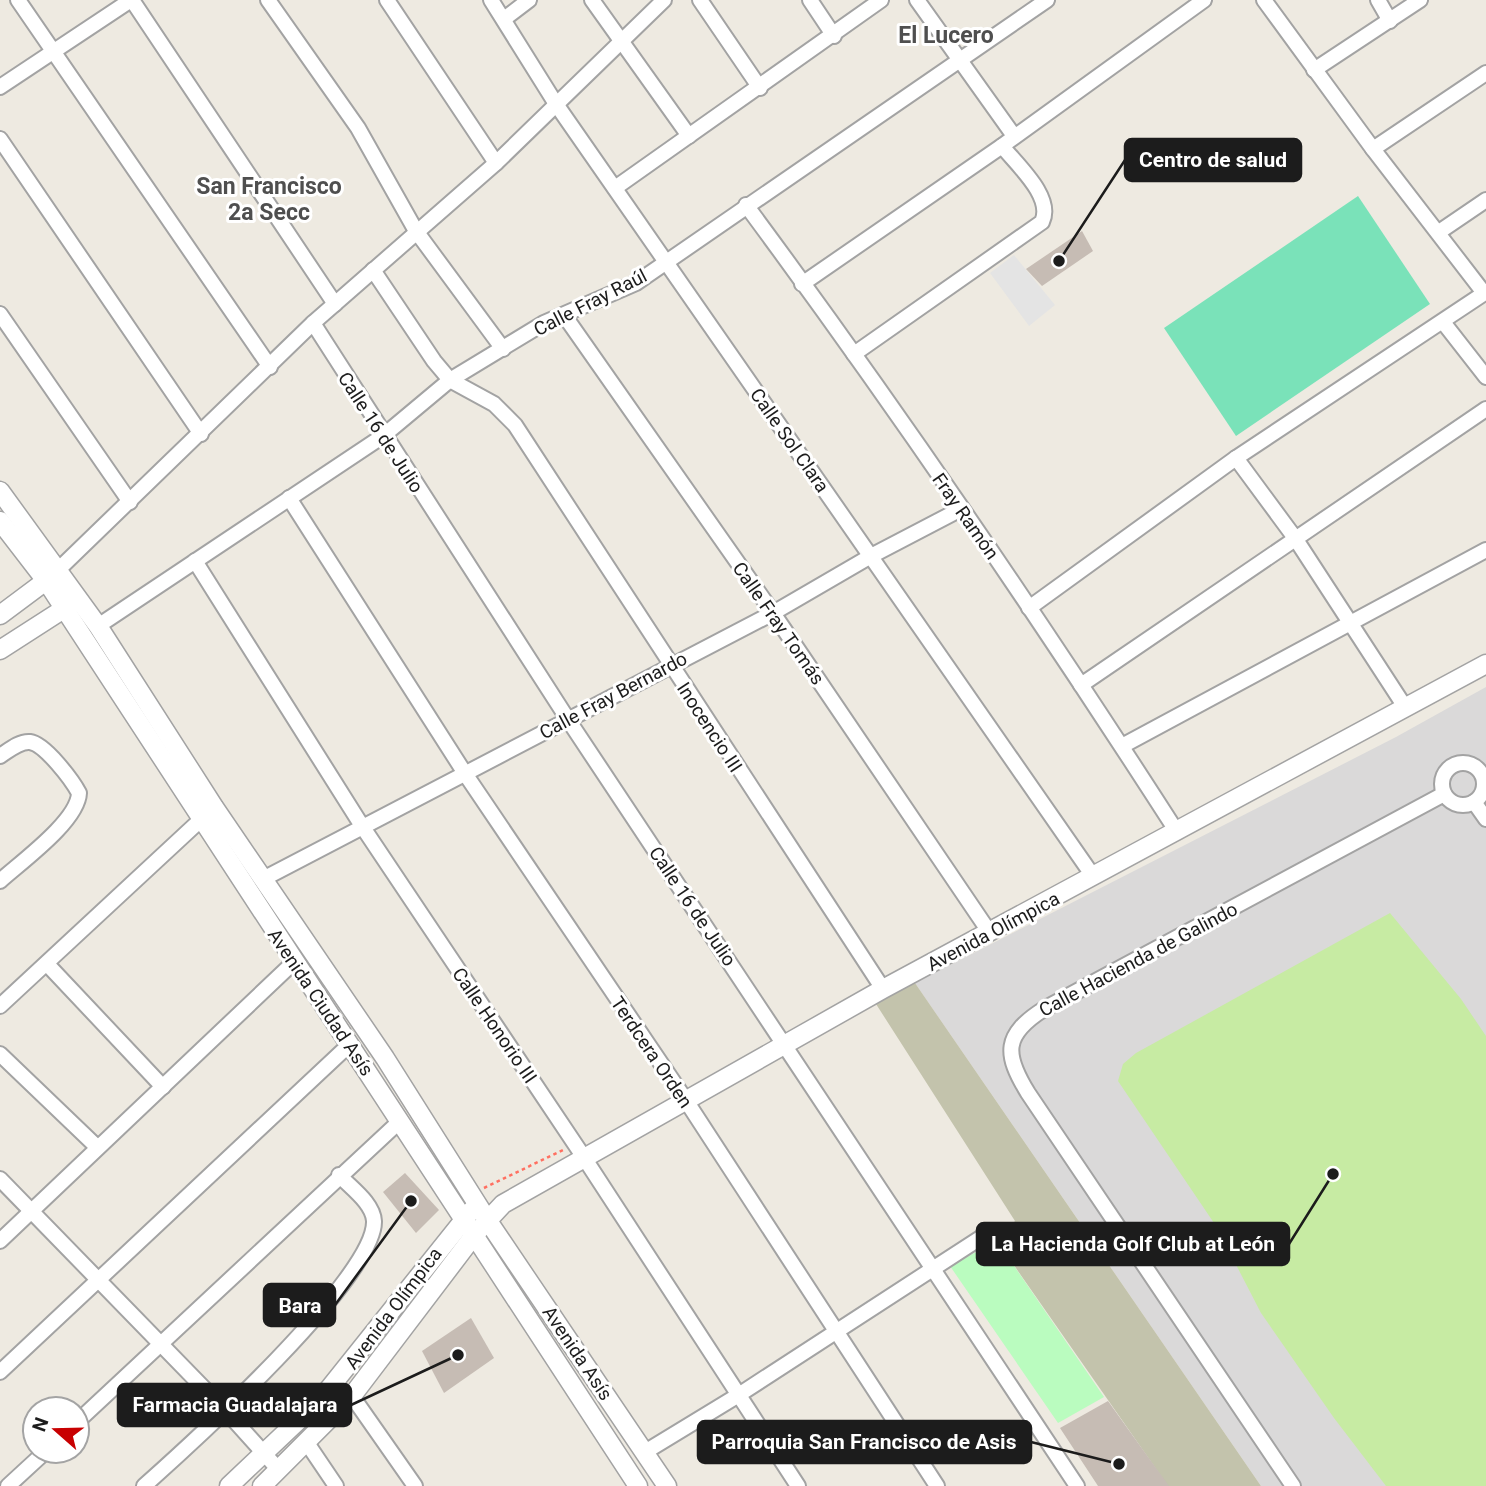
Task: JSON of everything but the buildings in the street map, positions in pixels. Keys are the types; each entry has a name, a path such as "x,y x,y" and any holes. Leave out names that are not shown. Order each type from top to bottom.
{"street":[{"path":"18,0 270,367"},
{"path":"0,87 131,0 334,304"},
{"path":"268,0 358,128 416,231 503,349"},
{"path":"387,0 496,163"},
{"name":"Calle Sol Clara","path":"491,0 556,104 1093,876"},
{"path":"504,19 529,0"},
{"path":"592,0 689,136"},
{"path":"0,615 53,575 313,323 496,163 664,0"},
{"path":"700,0 760,88"},
{"path":"810,0 834,36"},
{"path":"615,188 834,36 881,0"},
{"path":"854,354 1042,222 1046,214 1044,202 959,59 916,0"},
{"name":"Calle Fray Raúl","path":"98,626 383,436 450,380 544,323 636,283 1048,0"},
{"path":"802,284 1205,0"},
{"path":"1029,608 1236,458 1485,292 1373,149 1264,0"},
{"path":"1378,0 1390,21"},
{"path":"1314,70 1420,0"},
{"path":"1373,149 1486,73"},
{"path":"0,139 201,434"},
{"path":"1439,232 1486,200"},
{"name":"Fray Ramón","path":"746,205 854,354 961,509 1177,832"},
{"path":"373,270 434,361 450,380"},
{"path":"0,314 130,502"},
{"name":"Calle Fray Tomás","path":"564,315 773,613 990,933"},
{"path":"1443,322 1486,377"},
{"name":"Calle 16 de Julio","path":"313,323 383,436 567,718 1077,1486"},
{"name":"Inocencio III","path":"450,380 494,404 515,425 669,665 883,989"},
{"path":"1081,685 1486,409"},
{"path":"1236,458 1295,538 1405,707"},
{"name":"Avenida Ciudad Asís","path":"0,491 72,604 201,821 463,1217"},
{"name":"Terdcera Orden","path":"289,498 466,775 685,1099 834,1332 937,1486"},
{"name":"Calle Fray Bernardo","path":"263,879 466,775 567,718 773,613 871,556 961,509"},
{"name":"Avenida Ciudad Asís","path":"0,521 53,575"},
{"path":"1122,746 1486,550"},
{"name":"Calle Honorio III","path":"195,561 362,826 583,1156 798,1486"},
{"path":"0,650 72,604"},
{"name":"Avenida Ciudad Asís","path":"72,604 98,626 214,807 386,1058 638,1486"},
{"name":"Avenida Olímpica","path":"262,1486 352,1396 481,1220 503,1204 583,1156 786,1046 883,989 1486,664"},
{"path":"0,757 23,743 38,745 79,793 75,811 0,881"},
{"path":"1466,763 1484,774 1484,787 1474,802 1460,805 1444,794 1442,781 1453,765 1466,763"},
{"name":"Calle Hacienda de Galindo","path":"1293,1486 1028,1093 1010,1059 1011,1045 1016,1031 1044,1009 1444,794"},
{"path":"1474,802 1486,819"},
{"path":"0,1006 214,807"},
{"path":"0,1241 294,962"},
{"path":"47,964 163,1087"},
{"path":"0,1372 96,1279 349,1045"},
{"path":"0,1054 97,1147"},
{"path":"91,1409 400,1121"},
{"path":"144,1486 225,1410 312,1322 370,1241 374,1219 370,1208 339,1175"},
{"path":"0,1179 225,1410 279,1470"},
{"name":"Avenida Olímpica","path":"229,1486 320,1400 353,1362 463,1217 481,1220"},
{"name":"Avenida Asís","path":"481,1220 667,1486"},
{"path":"645,1452 737,1396 930,1268 988,1233"},
{"path":"352,1396 415,1486"},
{"path":"307,1443 336,1486"},
{"path":"17,1483 33,1465"}],"shaded area":[{"path":"1014,255 1055,305 1029,326 990,273"},
{"path":"1486,687 1486,1486 1261,1486 915,983 1396,737"},
{"path":"915,983 1261,1486 1168,1486 997,1241 1015,1221 876,1004"}],"green space":[{"path":"1358,196 1430,304 1236,436 1164,328"},
{"path":"1390,913 1461,999 1486,1036 1486,1486 1386,1486 1334,1418 1261,1313 1216,1226 1118,1081 1123,1064 1136,1053"},
{"path":"997,1241 1104,1397 1058,1423 950,1266"}],"place":[{"name":"Centro de salud","path":"1059,261"},
{"name":"La Hacienda Golf Club at León","path":"1333,1174"},
{"name":"Bara","path":"411,1201"},
{"name":"Farmacia Guadalajara","path":"458,1355"},
{"name":"Parroquia San Francisco de Asis","path":"1119,1464"}],"district":[{"name":"El Lucero","path":"946,35"},
{"name":"San Francisco 2a Secc","path":"269,199"}]}
